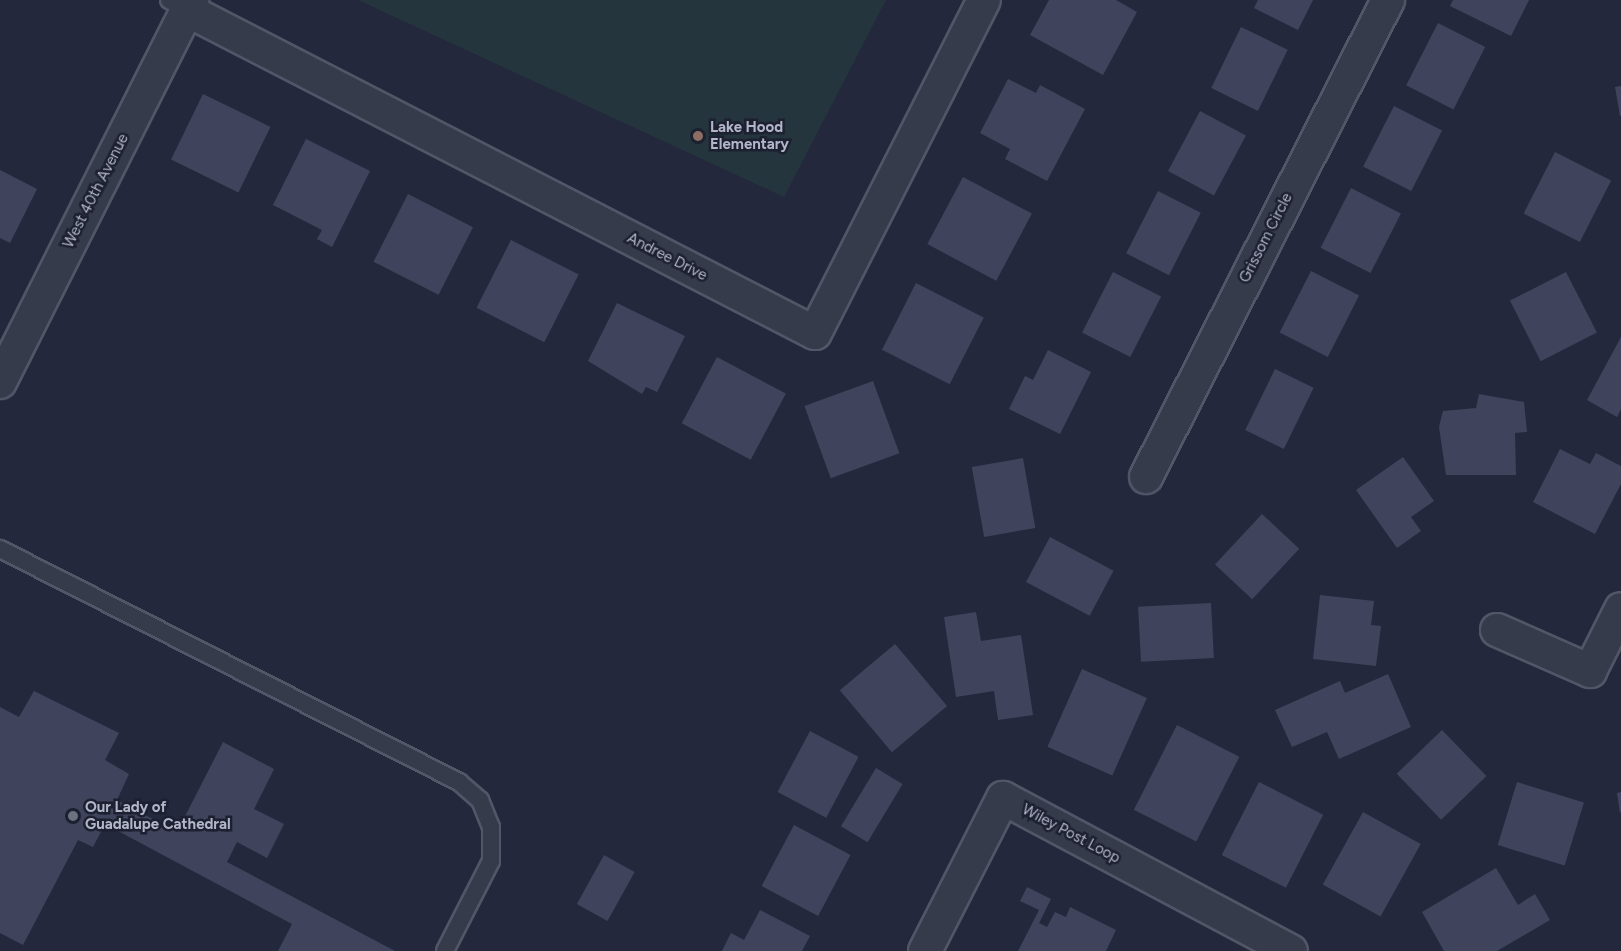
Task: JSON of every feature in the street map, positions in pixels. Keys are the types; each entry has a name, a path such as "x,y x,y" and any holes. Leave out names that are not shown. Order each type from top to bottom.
{"street":[{"name":"Andree Drive","path":"183,3 815,333 984,0"},
{"name":"Grissom Circle","path":"1146,477 1388,0"},
{"name":"West 40th Avenue","path":"0,382 8,344 183,3"},
{"path":"1497,630 1590,671 1621,609"},
{"name":"Wiley Post Loop","path":"925,951 1003,798 1291,951"}],"lane":[{"path":"0,549 459,782 480,800 491,827 490,861 445,951"}],"shaded area":[{"path":"358,0 886,0 784,197"}],"building":[{"path":"1049,0 1116,0 1137,12 1103,75 1030,35"},
{"path":"1258,0 1313,0 1298,30 1254,8"},
{"path":"1453,0 1529,0 1511,36 1450,6"},
{"path":"1438,23 1485,47 1453,109 1406,85"},
{"path":"1241,27 1288,50 1258,111 1211,88"},
{"path":"1008,79 1036,93 1040,85 1085,109 1047,181 1005,159 1010,149 980,133"},
{"path":"1621,86 1621,116 1620,116 1615,87"},
{"path":"203,94 270,127 238,192 171,160"},
{"path":"1394,106 1442,131 1411,191 1363,167"},
{"path":"1200,111 1246,135 1214,195 1168,171"},
{"path":"306,139 370,171 332,247 317,239 322,230 273,205"},
{"path":"1555,152 1611,181 1580,242 1524,213"},
{"path":"0,170 37,189 10,243 0,238"},
{"path":"963,177 1032,214 996,281 927,244"},
{"path":"1351,188 1401,213 1370,273 1321,248"},
{"path":"1158,191 1201,213 1169,275 1126,253"},
{"path":"408,194 473,227 439,295 373,262"},
{"path":"511,240 579,275 544,342 476,308"},
{"path":"1311,271 1359,296 1328,357 1280,332"},
{"path":"1113,272 1161,297 1130,357 1082,333"},
{"path":"1566,272 1597,333 1541,361 1510,301"},
{"path":"916,283 984,318 950,384 882,350"},
{"path":"617,303 685,336 657,392 646,387 642,394 588,361"},
{"path":"1621,337 1621,409 1617,417 1587,400"},
{"path":"1048,350 1091,372 1060,434 1009,409 1025,376 1033,380"},
{"path":"717,357 786,394 751,460 682,423"},
{"path":"1275,369 1314,388 1284,449 1245,430"},
{"path":"873,381 899,453 831,478 804,406"},
{"path":"1479,394 1524,402 1527,432 1515,433 1516,475 1446,475 1439,427 1443,411 1476,408"},
{"path":"1560,449 1590,464 1596,453 1621,466 1621,484 1595,534 1533,502"},
{"path":"1403,457 1434,501 1411,517 1421,531 1397,548 1356,490"},
{"path":"1023,458 1035,528 984,537 972,467"},
{"path":"1262,514 1299,549 1252,599 1215,564"},
{"path":"1050,537 1114,571 1090,616 1026,582"},
{"path":"1320,595 1374,601 1371,625 1381,626 1376,666 1313,659"},
{"path":"1211,603 1214,658 1141,662 1138,607"},
{"path":"976,612 981,641 1021,635 1033,715 998,720 994,691 956,697 944,617"},
{"path":"895,644 947,706 892,752 840,690"},
{"path":"1082,669 1147,698 1112,776 1047,747"},
{"path":"1388,674 1411,727 1339,759 1327,732 1292,747 1275,710 1340,681 1345,693"},
{"name":"Our Lady of Guadalupe Cathedral","path":"34,691 119,733 105,760 129,774 117,800 177,832 223,742 274,769 254,809 284,824 267,858 237,842 227,862 395,951 278,951 292,924 105,824 93,847 78,840 23,945 0,933 0,707 19,717"},
{"path":"1177,725 1239,757 1196,841 1134,810"},
{"path":"1442,730 1486,776 1441,820 1397,774"},
{"path":"810,731 859,757 826,818 778,792"},
{"path":"876,768 903,784 868,842 841,826"},
{"path":"1259,782 1323,815 1286,888 1222,855"},
{"path":"1517,782 1584,802 1565,866 1498,845"},
{"path":"1621,792 1621,812 1620,813 1617,793"},
{"path":"1363,812 1421,844 1380,917 1323,885"},
{"path":"794,825 851,855 818,916 762,886"},
{"path":"604,855 635,872 607,921 577,904"},
{"path":"1496,868 1518,905 1535,894 1550,920 1497,951 1444,951 1422,912"},
{"path":"1027,887 1051,899 1039,923 1047,927 1055,912 1066,917 1070,907 1116,930 1106,951 1018,951 1039,910 1020,901"},
{"path":"760,910 810,936 802,951 722,951 731,933 744,940"}],"place":[{"name":"Lake Hood Elementary","path":"698,136"},
{"name":"Our Lady of Guadalupe Cathedral","path":"73,816"}]}
